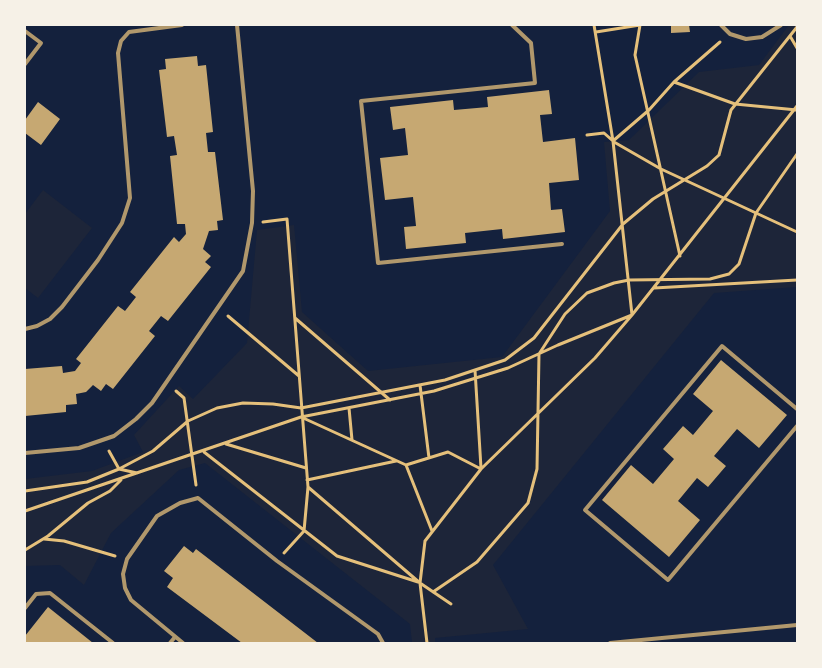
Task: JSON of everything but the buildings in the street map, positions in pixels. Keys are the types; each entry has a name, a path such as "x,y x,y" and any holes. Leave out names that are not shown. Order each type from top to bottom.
{"lane":[{"path":"25,329 50,319 62,307 98,260 122,223 130,198 118,53 121,41 128,32 182,25"},
{"path":"25,453 79,448 114,436 136,419 152,403 243,271 252,223 253,191 237,25"},
{"path":"512,25 531,42 535,83 360,102 378,263 562,244"},
{"path":"721,25 730,34 746,38 762,37 781,25"},
{"path":"25,31 41,43 25,64"},
{"path":"797,409 722,346 585,510 668,580 797,426"},
{"path":"184,643 131,600 125,588 123,574 127,559 157,516 180,503 198,498 277,561 378,634 383,643"},
{"path":"25,608 36,594 50,593 113,643"},
{"path":"610,643 797,625"},
{"path":"170,643 175,637"}],"path":[{"path":"594,25 613,141 632,315"},
{"path":"596,32 640,25 636,54 680,256"},
{"path":"25,491 87,482 119,469 153,451 188,421 217,408 243,404 273,404 300,408 445,380 505,360 534,338 623,224 665,192 707,166 719,155 726,125 735,104 797,27"},
{"path":"613,141 649,110 674,82 730,34"},
{"path":"674,82 735,104 795,110"},
{"path":"427,643 420,583 425,541 481,469 595,358 632,315 726,199 797,106"},
{"path":"587,135 604,133 613,141 661,169 797,232"},
{"path":"433,592 477,562 528,504 537,469 539,354 565,314 587,293 629,280 710,279 729,274 739,264 756,213 797,154"},
{"path":"252,223 287,219 300,377 300,408 308,487 304,531 277,561"},
{"path":"654,288 797,280"},
{"path":"218,307 300,377"},
{"path":"25,511 301,418 421,394 508,368 632,315"},
{"path":"295,318 390,400"},
{"path":"475,370 481,469"},
{"path":"166,382 184,398 198,498"},
{"path":"420,385 428,458"},
{"path":"349,408 352,440"},
{"path":"301,418 406,465 448,452 481,469"},
{"path":"103,440 119,469 139,473"},
{"path":"226,444 306,468"},
{"path":"204,451 337,556 420,583"},
{"path":"307,480 397,461"},
{"path":"406,465 432,531"},
{"path":"25,550 43,539 88,503 110,491 123,478"},
{"path":"308,487 420,583 451,604"},
{"path":"43,539 64,541 127,559"}],"shaded area":[{"path":"789,25 797,25 797,287 714,293 493,565 528,629 435,638 435,643 412,643 410,624 205,463 179,470 111,533 84,585 60,565 25,566 25,479 92,471 143,452 134,435 179,386 193,399 247,343 257,230 294,225 302,312 368,371 502,357 610,211 604,142 629,140 699,72 759,65"},
{"path":"43,190 92,228 38,298 25,288 25,214"}]}
